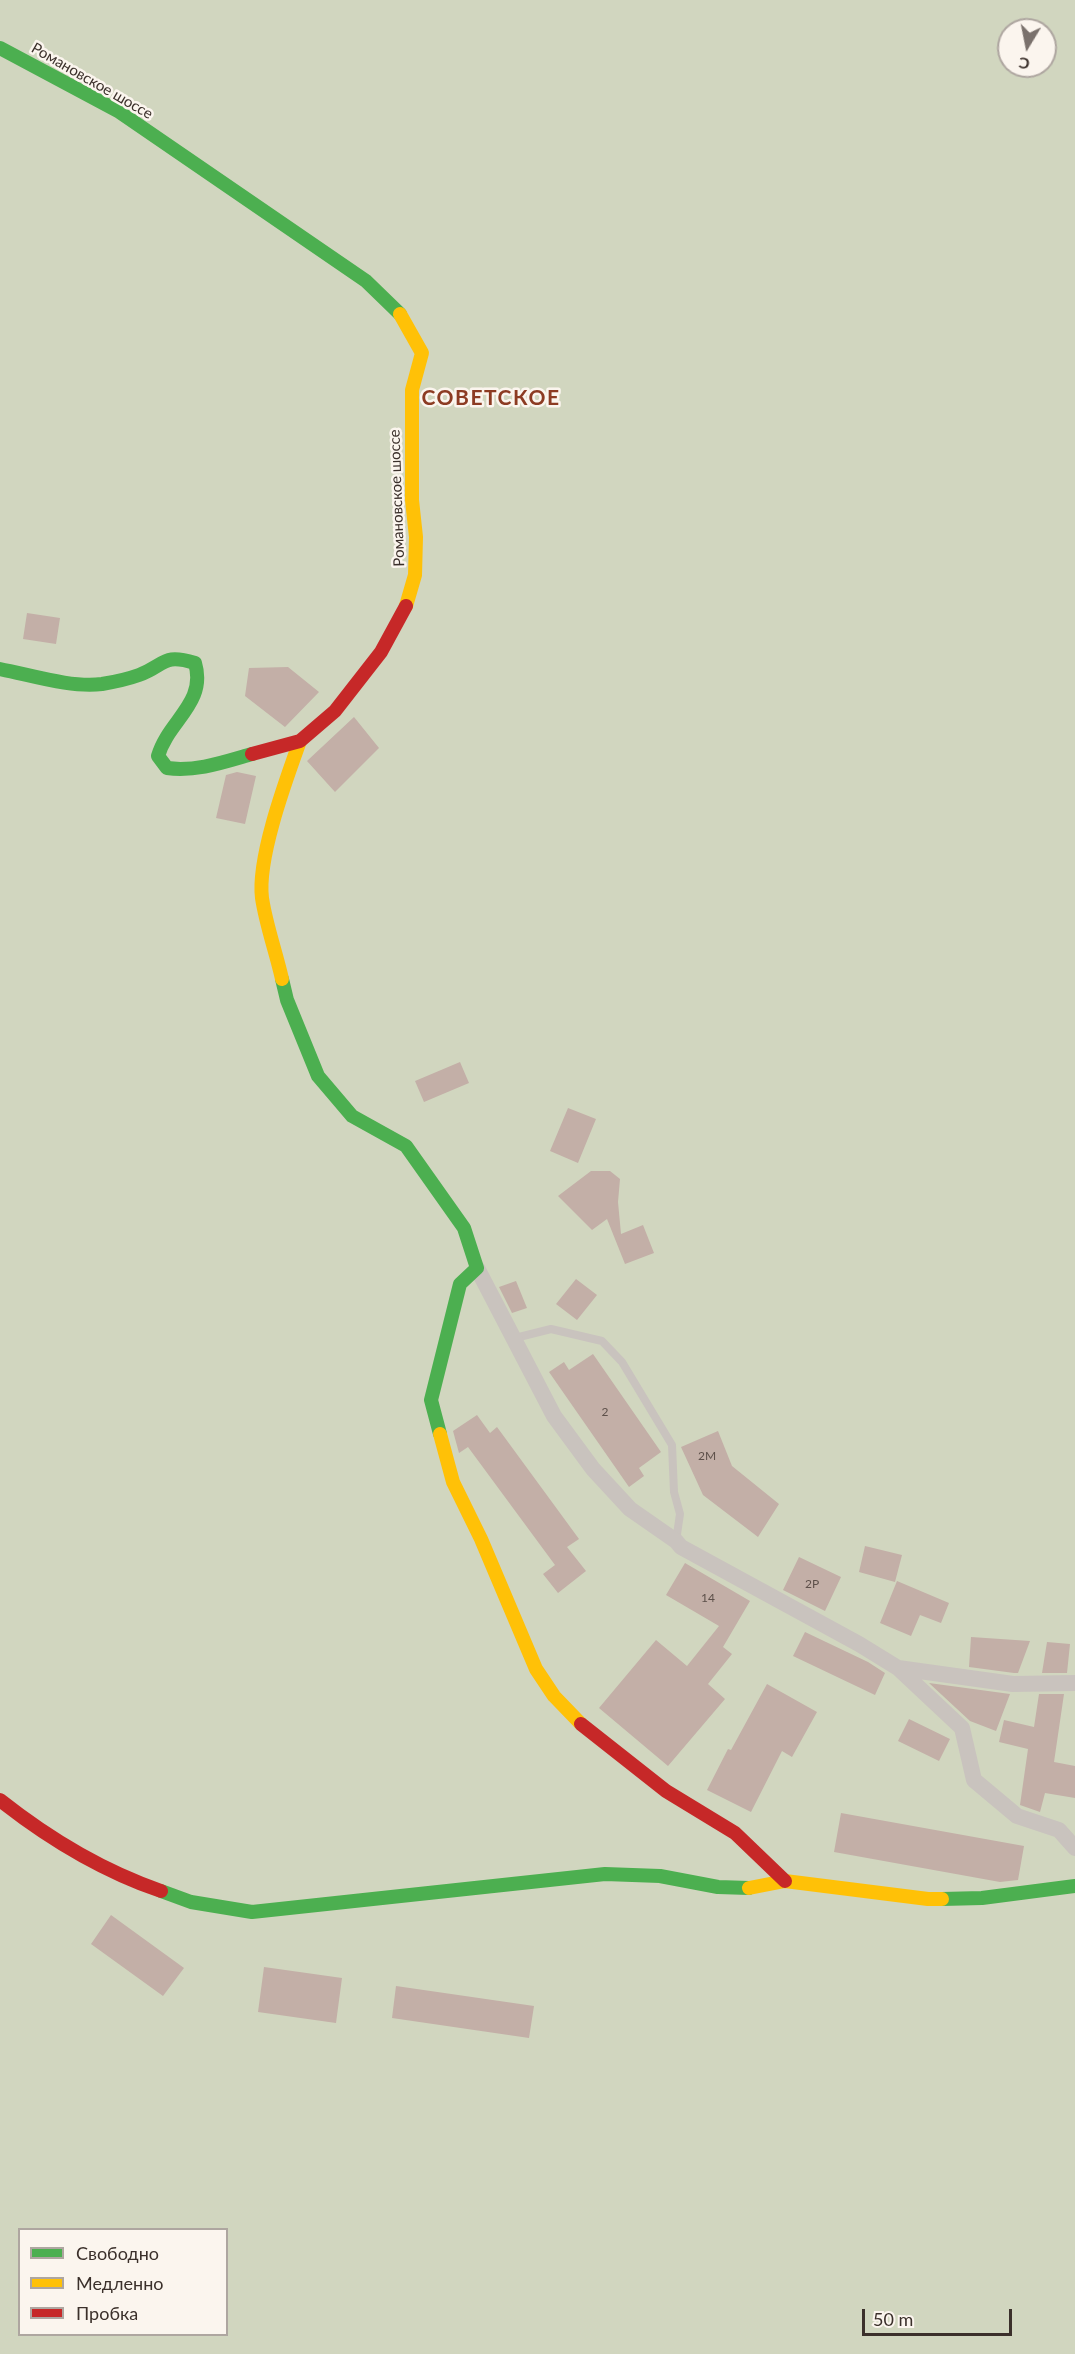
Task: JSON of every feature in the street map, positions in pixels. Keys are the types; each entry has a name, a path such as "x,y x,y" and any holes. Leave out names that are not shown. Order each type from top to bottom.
{"street":[{"name":"Романовское шоссе","path":"0,48 118,111 366,281 401,315 422,353 412,390 412,500 416,537 415,575 409,601 381,652 358,682 335,711 300,741 210,766 167,768 158,756 159,749 166,733 185,712 195,695 199,671 195,663 178,657 168,658 139,675 100,684 74,683 0,669"},
{"path":"300,741 284,787 265,857 262,896 287,1000 318,1076 352,1116 406,1146 464,1228 477,1268 554,1416 592,1469 630,1509 676,1540 681,1547 859,1644 898,1668 962,1728 974,1780 1017,1816 1059,1830 1075,1848"},
{"path":"477,1268 460,1284 431,1400 453,1482 481,1539 536,1669 554,1696 579,1722 666,1791 735,1833 785,1881"},
{"path":"898,1668 1013,1684 1075,1683"},
{"path":"0,1800 36,1828 129,1880 191,1902 252,1912 605,1874 660,1876 718,1887 746,1889 785,1881 928,1899 982,1898 1075,1886"}],"lane":[{"path":"514,1338 551,1329 602,1341 622,1362 672,1445 674,1492 680,1514 676,1540"}],"green space":[{"path":"0,0 1075,0 1075,2354 0,2354"}],"building":[{"path":"27,613 60,618 56,644 23,639"},
{"path":"288,667 319,692 285,727 245,696 249,668"},
{"path":"354,717 379,748 335,792 307,761"},
{"path":"237,772 256,776 245,824 216,818 226,775"},
{"path":"460,1062 469,1083 424,1102 415,1081"},
{"path":"568,1108 596,1119 578,1163 550,1151"},
{"path":"591,1171 610,1171 620,1179 618,1202 621,1234 643,1225 654,1253 625,1264 607,1219 592,1230 558,1196"},
{"path":"576,1279 597,1295 577,1320 556,1304"},
{"path":"516,1281 527,1308 512,1313 499,1287"},
{"path":"593,1354 661,1452 639,1468 644,1476 629,1487 549,1372 564,1362 569,1370"},
{"path":"477,1415 490,1433 497,1427 579,1539 567,1547 586,1571 558,1593 543,1574 555,1565 468,1447 459,1453 453,1431"},
{"path":"718,1431 732,1466 779,1504 758,1537 703,1495 681,1447"},
{"path":"865,1546 902,1555 895,1582 859,1572"},
{"path":"799,1557 841,1577 825,1611 783,1590"},
{"path":"685,1563 750,1601 723,1647 732,1654 708,1684 725,1699 668,1766 599,1708 656,1640 687,1666 719,1626 666,1595"},
{"path":"897,1581 949,1603 941,1623 920,1615 911,1636 880,1623"},
{"path":"805,1632 868,1662 885,1673 875,1695 793,1656"},
{"path":"971,1637 1030,1641 1018,1673 969,1667"},
{"path":"1047,1642 1070,1644 1067,1673 1042,1673"},
{"path":"929,1683 1010,1694 996,1731 970,1721"},
{"path":"767,1684 817,1712 792,1757 782,1751 751,1812 707,1790 728,1749 731,1750"},
{"path":"1039,1694 1064,1694 1054,1762 1075,1766 1075,1798 1045,1793 1040,1812 1020,1805 1028,1749 999,1742 1004,1720 1034,1727"},
{"path":"909,1719 950,1739 939,1761 898,1741"},
{"path":"841,1813 1024,1846 1018,1880 1000,1882 834,1852"},
{"path":"111,1915 184,1968 163,1996 91,1944"},
{"path":"264,1967 342,1978 336,2023 258,2012"},
{"path":"396,1986 534,2006 529,2038 392,2018"}],"traffic: fast":[{"path":"0,48 118,111 366,281 400,314"},
{"path":"0,669 64,683 90,685 135,676 170,660 195,663 196,689 158,756 167,768 189,769 210,766 252,754"},
{"path":"282,979 287,1000 318,1076 352,1116 406,1146 464,1228 477,1268 460,1284 431,1400 440,1434"},
{"path":"161,1891 191,1902 252,1912 605,1874 660,1876 718,1887 749,1888"},
{"path":"942,1899 982,1898 1075,1886"}],"traffic: slow":[{"path":"400,314 422,353 412,390 415,575 406,606"},
{"path":"282,979 264,908 262,881 268,841 300,741"},
{"path":"440,1434 453,1482 481,1539 536,1669 554,1696 581,1724"},
{"path":"749,1888 785,1881 942,1899"}],"traffic: jam":[{"path":"252,754 300,741 335,711 381,652 406,606"},
{"path":"581,1724 666,1791 735,1833 785,1881"},
{"path":"0,1800 77,1852 118,1874 161,1891"}],"district":[{"name":"СОВЕТСКОЕ","path":"491,398"}]}
